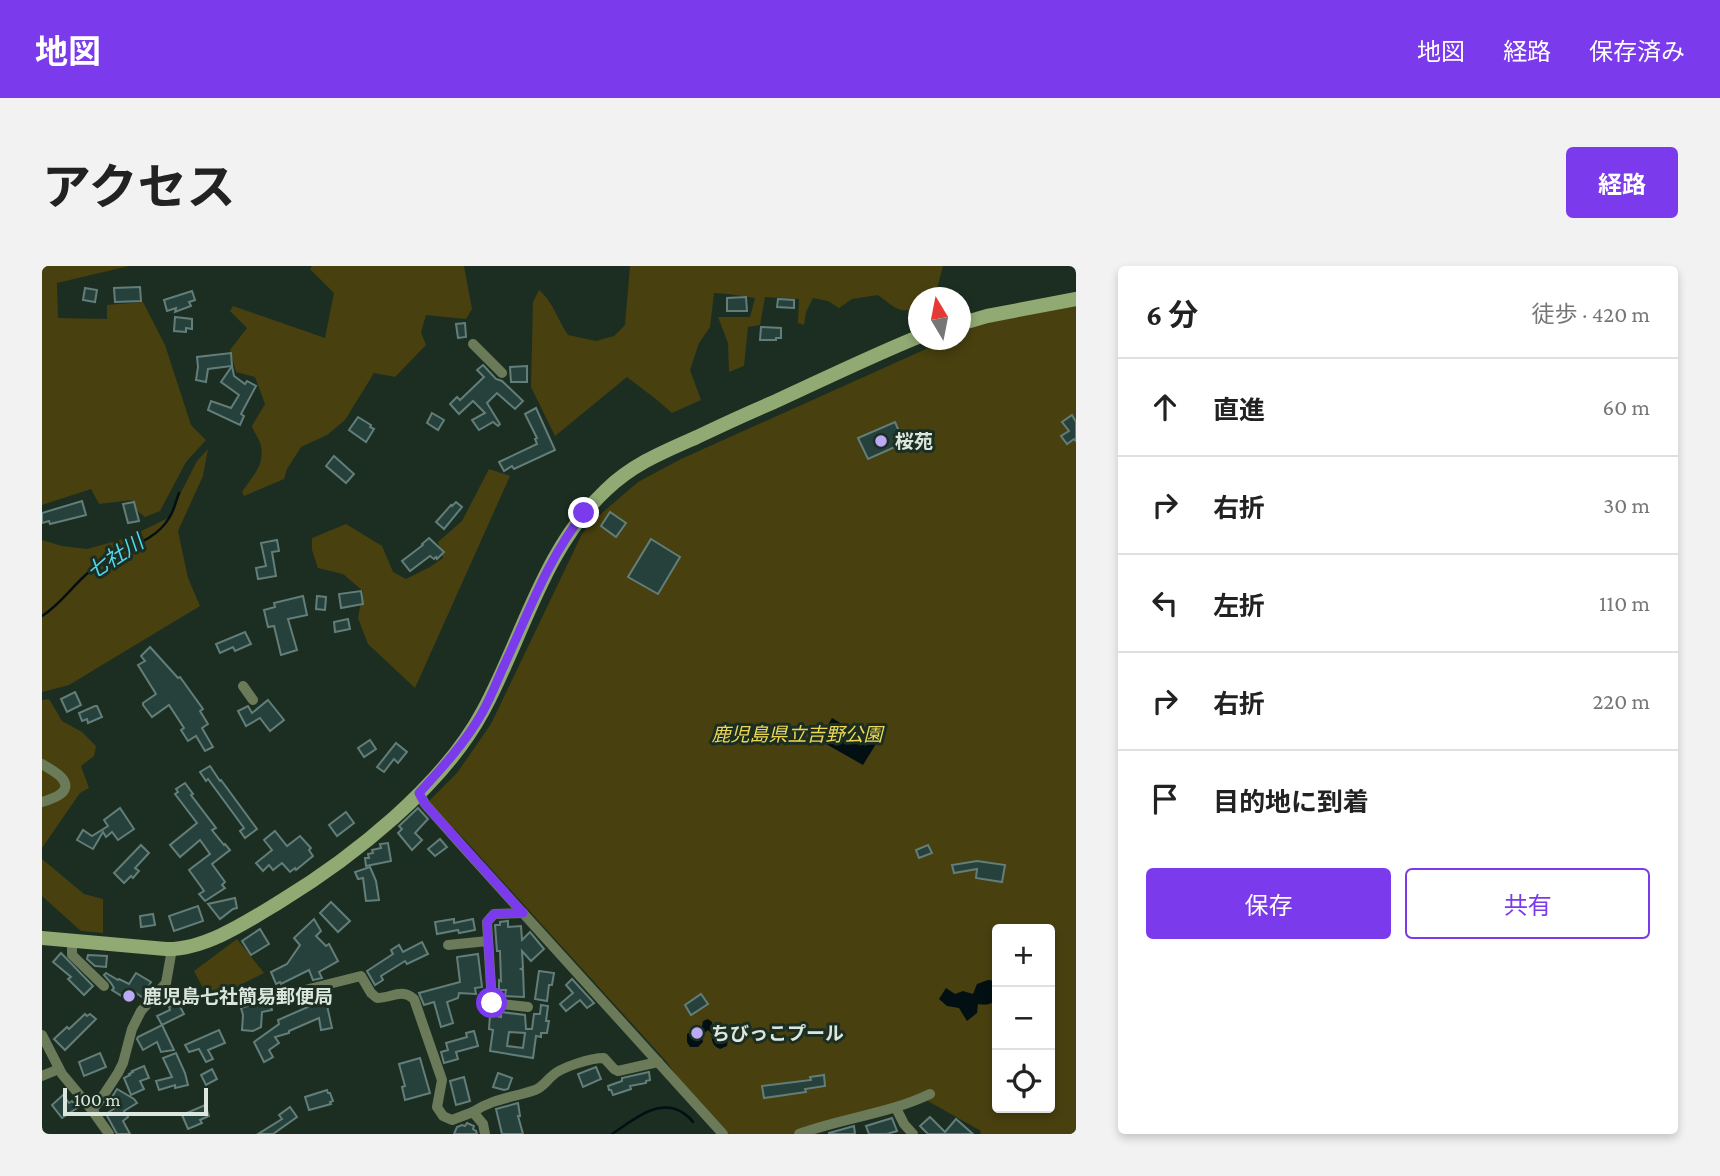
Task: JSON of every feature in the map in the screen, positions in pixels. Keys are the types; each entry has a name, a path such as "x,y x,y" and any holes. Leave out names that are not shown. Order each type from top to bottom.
{"street":[{"path":"971,321 1076,299"},
{"path":"42,938 183,948 220,936 333,868 419,793 467,737 483,711 570,530 604,492 635,466 908,342"},
{"path":"473,344 502,373"},
{"path":"243,686 253,700"},
{"path":"42,764 61,777 64,785 59,797 42,803"},
{"path":"419,793 433,813 723,1134"},
{"path":"523,913 494,914 487,922 488,942 492,1003 528,1007"},
{"path":"72,941 72,955 104,986"},
{"path":"449,945 488,942"},
{"path":"92,1110 118,1073 132,1029 141,1011 166,984 172,949"},
{"path":"237,1002 263,993 285,995 361,976 377,998 408,994 414,999 442,1080 437,1107 443,1116 452,1120 473,1112 486,1103 537,1090 558,1071 592,1059 604,1058 618,1071 658,1062"},
{"path":"42,1035 59,1069 107,1133"},
{"path":"42,1076 59,1069"},
{"path":"799,1134 896,1108 930,1094"},
{"path":"896,1108 913,1134"},
{"path":"473,1112 483,1124 485,1134"}],"green space":[{"path":"42,266 129,266 57,283 58,318 107,319 107,305 143,302 165,345 191,425 206,440 186,462 160,511 145,517 136,510 132,500 99,504 91,489 42,505"},
{"path":"312,266 464,266 472,309 466,319 426,315 421,332 426,345 395,377 374,373 345,420 327,435 301,447 284,479 244,496 242,492 261,459 260,443 252,426 265,404 255,377 236,372 230,350 247,328 230,311 233,306 325,338 334,293 310,269"},
{"path":"630,266 943,266 937,287 908,287 908,310 896,308 878,295 852,299 839,308 828,301 813,298 806,312 804,325 798,323 799,299 765,297 760,325 748,327 744,366 729,372 728,343 718,317 750,317 755,298 714,293 710,327 699,343 690,370 701,400 672,413 627,377 555,436 531,387 533,302 539,290 552,306 568,335 596,341 614,336 625,325"},
{"name":"鹿児島県立吉野公園","path":"1076,306 1076,1134 980,1134 981,1131 919,1096 794,1134 729,1134 680,1081 666,1061 428,802 457,773 491,724 582,534 595,519 638,482 681,459 924,350 971,350 971,328 982,323"},
{"path":"208,449 203,476 178,531 188,578 200,606 69,685 42,692 42,540 87,549 127,538 168,518 197,461"},
{"path":"489,469 510,476 415,688 368,644 358,618 363,591 343,574 318,568 312,550 312,538 346,524 382,546 393,572 406,579 443,558 438,542 462,521"},
{"path":"49,699 62,721 82,732 96,746 94,756 81,766 89,788 80,793 42,848 42,700"},
{"path":"42,859 84,894 103,899 103,933 81,931 42,896"},
{"path":"237,939 264,973 226,992 204,990 194,971"}],"shaded area":[{"path":"832,718 876,744 863,765 819,740"},
{"path":"992,980 992,1002 978,1004 977,1013 967,1021 959,1008 947,1006 939,999 946,988 955,994 963,991 973,994 977,984"},
{"name":"ちびっこプール","path":"708,1019 728,1040 727,1046 720,1049 716,1046 708,1030 702,1035 703,1042 698,1047 690,1047 687,1034 702,1027 703,1021"}],"building":[{"path":"140,287 141,301 115,302 114,288"},
{"path":"85,288 97,290 95,302 83,300"},
{"path":"192,291 195,300 189,302 191,306 175,312 176,308 167,311 164,300"},
{"path":"746,297 747,311 727,311 727,298"},
{"path":"778,299 794,300 794,308 777,307"},
{"path":"175,317 192,319 192,329 186,328 186,332 174,331"},
{"path":"465,323 466,337 458,338 456,324"},
{"path":"761,327 781,328 781,338 760,340"},
{"path":"231,353 232,366 208,369 206,382 196,380 197,357"},
{"path":"483,365 523,401 515,409 497,393 487,403 500,424 498,426 493,422 479,430 472,420 485,413 473,401 459,414 450,404 457,397 460,400 484,377 477,370"},
{"path":"232,366 234,376 245,384 247,381 256,386 241,414 244,416 240,425 208,410 211,401 231,408 239,395 221,382"},
{"path":"527,366 527,382 511,382 510,367"},
{"path":"536,408 555,450 504,471 499,462 537,444 537,438 525,414"},
{"path":"432,413 444,420 438,430 427,423"},
{"path":"1072,415 1076,422 1076,441 1074,439 1067,444 1061,436 1069,431 1062,422"},
{"path":"358,417 374,429 366,442 349,430"},
{"name":"桜苑","path":"895,422 904,443 868,459 858,438"},
{"path":"334,456 354,474 346,483 326,466"},
{"path":"82,501 86,515 50,524 49,521 42,523 42,513"},
{"path":"134,502 139,521 128,523 123,504"},
{"path":"456,502 462,507 444,529 436,522"},
{"path":"610,512 626,523 616,537 601,526"},
{"path":"429,538 444,552 437,559 430,556 410,571 402,561"},
{"path":"651,539 680,557 658,594 628,577"},
{"path":"277,540 279,551 272,552 276,576 258,579 256,568 266,566 261,543"},
{"path":"361,591 363,604 341,608 339,594"},
{"path":"303,596 307,615 288,619 297,650 281,655 274,626 268,627 264,610 275,607 274,603"},
{"path":"317,596 326,597 325,610 316,609"},
{"path":"348,619 350,629 335,632 334,622"},
{"path":"245,632 251,644 235,651 233,647 220,653 216,644"},
{"path":"150,647 178,678 180,677 203,709 200,711 208,724 202,728 213,747 205,751 196,736 188,741 181,730 184,728 169,705 152,717 143,705 156,694 138,665 145,661 141,656"},
{"path":"75,692 81,705 67,712 61,699"},
{"path":"268,700 284,720 270,731 260,718 246,726 238,711 248,706 252,713"},
{"path":"95,706 102,717 88,723 87,719 82,721 79,713"},
{"path":"370,740 376,749 364,757 358,748"},
{"path":"396,743 407,752 398,763 394,759 384,772 377,767"},
{"path":"210,766 257,829 245,838 240,831 244,828 200,772"},
{"path":"185,783 216,828 212,830 230,850 212,864 225,882 222,885 225,888 205,901 199,894 204,891 189,870 210,854 200,840 180,857 170,845 197,823 175,794 178,792 176,789"},
{"path":"120,808 134,829 118,840 112,832 106,837 103,832 93,849 77,840 83,830 92,836 108,826 104,820"},
{"path":"418,808 428,819 415,833 422,840 412,850 398,833 402,829 399,826"},
{"path":"346,812 354,823 337,836 329,825"},
{"path":"275,831 287,846 300,836 311,848 309,850 313,856 290,872 282,863 273,870 269,865 263,871 256,863 272,850 264,840"},
{"path":"440,839 447,847 435,856 428,849"},
{"path":"388,843 391,861 366,866 365,858 369,858 368,854 381,848 380,844"},
{"path":"141,845 149,853 135,868 139,871 124,883 114,873"},
{"path":"928,845 932,853 919,858 916,850"},
{"path":"977,861 1005,865 1002,882 976,878 977,869 954,873 952,865"},
{"path":"370,867 376,881 379,900 366,901 363,878 358,879 355,872"},
{"path":"235,898 237,908 220,919 208,904"},
{"path":"331,902 350,921 338,932 320,913"},
{"path":"198,906 203,921 174,931 169,916"},
{"path":"153,914 155,925 141,927 140,916"},
{"path":"314,919 321,931 316,936 326,946 329,944 338,961 319,972 322,978 313,980 309,970 276,984 271,972 287,964 300,945 294,938"},
{"path":"454,919 454,923 473,919 475,930 437,934 435,922"},
{"path":"508,921 508,927 521,926 522,940 530,932 544,949 531,961 522,951 524,997 505,996 506,990 499,990 500,951 497,951 495,925"},
{"path":"260,929 269,944 251,955 242,941"},
{"path":"422,942 428,954 407,964 405,961 381,976 383,980 375,985 367,971 393,954 391,950 399,945 403,952"},
{"path":"61,953 93,986 84,995 68,979 71,977 53,962"},
{"path":"478,954 482,987 475,988 476,994 459,993 458,998 447,1002 453,1023 441,1027 434,1002 424,1005 419,993 460,982 457,957"},
{"path":"88,955 107,956 106,967 95,966 87,959"},
{"path":"539,971 554,973 547,1001 535,999"},
{"path":"106,973 129,984 136,973 151,982 142,997 133,991 128,1000 112,990 114,988 104,975"},
{"path":"572,979 594,1003 587,1008 580,1000 566,1011 560,1004 573,993 566,985"},
{"path":"701,994 708,1004 691,1015 685,1005"},
{"path":"264,1001 270,1002 272,1010 262,1012 261,1027 253,1031 242,1030 241,1008"},
{"path":"326,1001 332,1028 321,1030 319,1018 275,1037 279,1043 269,1050 273,1057 264,1062 254,1042 279,1024 278,1020"},
{"path":"178,1003 184,1014 162,1025 157,1016"},
{"path":"541,1005 548,1006 547,1033 541,1033 541,1037 536,1036 533,1058 490,1051 493,1030 489,1029 490,1015 501,1017 501,1012 525,1015 526,1029 532,1029 534,1014 540,1014","holes":["509,1032 525,1033 523,1048 507,1046"]},
{"path":"85,1014 96,1019 65,1050 54,1039"},
{"path":"162,1025 174,1050 161,1052 157,1042 143,1050 138,1037"},
{"path":"219,1030 225,1043 208,1050 213,1059 206,1062 199,1049 189,1052 185,1045"},
{"path":"474,1031 478,1046 456,1052 458,1059 444,1063 441,1052 448,1050 446,1043 467,1037 466,1033"},
{"path":"100,1053 106,1067 84,1076 79,1062"},
{"path":"176,1053 188,1085 175,1088 175,1085 159,1090 156,1081 172,1077 163,1058"},
{"path":"420,1058 430,1093 405,1100 402,1087 405,1086 399,1064"},
{"path":"144,1066 149,1078 140,1081 144,1089 131,1095 124,1078"},
{"path":"596,1067 601,1079 583,1087 578,1074"},
{"path":"212,1069 217,1079 206,1085 201,1075"},
{"path":"649,1072 650,1080 646,1083 630,1086 631,1089 613,1095 609,1090 608,1086 622,1081 622,1078"},
{"path":"498,1073 512,1078 508,1089 493,1087"},
{"path":"824,1075 825,1086 805,1089 806,1092 764,1098 762,1086 811,1080 810,1077"},
{"path":"464,1077 470,1101 456,1105 450,1081"},
{"path":"117,1089 137,1103 124,1111 128,1117 123,1121 130,1134 117,1134 106,1114 115,1108 111,1102"},
{"path":"327,1090 333,1101 331,1104 309,1110 305,1097"},
{"path":"63,1095 77,1108 62,1118 52,1105"},
{"path":"518,1103 523,1134 502,1134 496,1109"},
{"path":"205,1105 209,1116 200,1120 202,1123 188,1129 182,1115"},
{"path":"290,1107 297,1117 273,1134 258,1134 282,1119 279,1115"},
{"path":"930,1117 945,1132 956,1119 973,1134 928,1134 920,1126"},
{"path":"892,1118 897,1131 869,1134 866,1126"},
{"path":"467,1123 474,1126 477,1134 454,1134 457,1127"},
{"path":"854,1126 855,1134 829,1134 829,1133"}],"waterway":[{"name":"七社川","path":"42,616 83,577 111,556 158,531 171,515 179,493"},
{"path":"612,1134 644,1113 662,1108 680,1111 693,1122"}],"place":[{"name":"桜苑","path":"881,441"},
{"name":"鹿児島七社簡易郵便局","path":"129,996"},
{"name":"ちびっこプール","path":"697,1033"}],"route":[{"path":"492,1003 487,922 494,914 523,913 425,804 419,793 450,760 483,711 551,565 570,530 584,513"}]}
